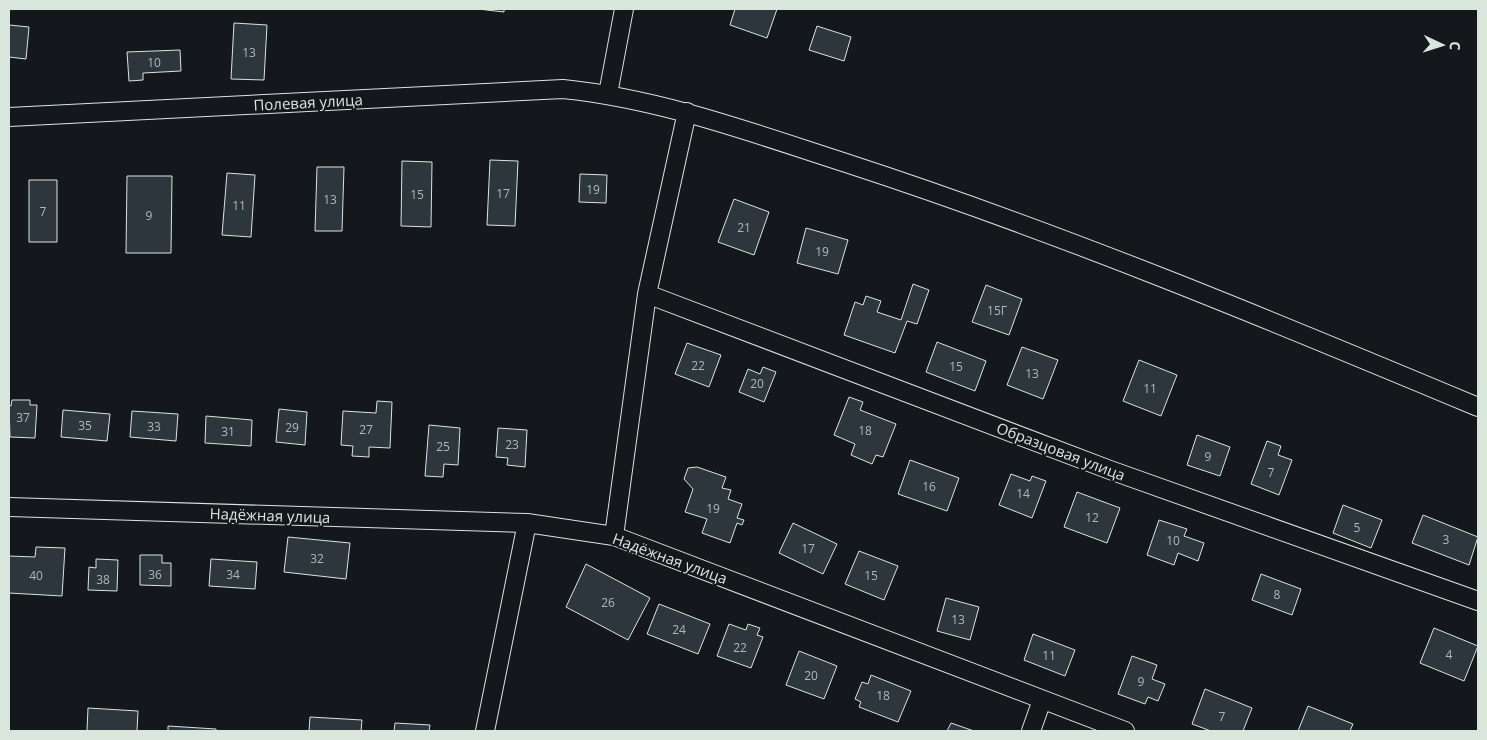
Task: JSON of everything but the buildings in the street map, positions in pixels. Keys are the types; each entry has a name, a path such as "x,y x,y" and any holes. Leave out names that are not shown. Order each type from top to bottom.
{"street":[{"path":"608,94 623,10"},
{"name":"Полевая улица","path":"9,117 563,89 608,94 687,112 900,181 1210,295 1478,407"},
{"path":"614,536 647,294 687,112"},
{"name":"Образцовая улица","path":"647,294 1110,470 1478,601"},
{"name":"Надёжная улица","path":"9,507 527,523 614,536 1125,731"},
{"path":"484,731 527,523"},
{"path":"1031,731 1042,700"}]}
